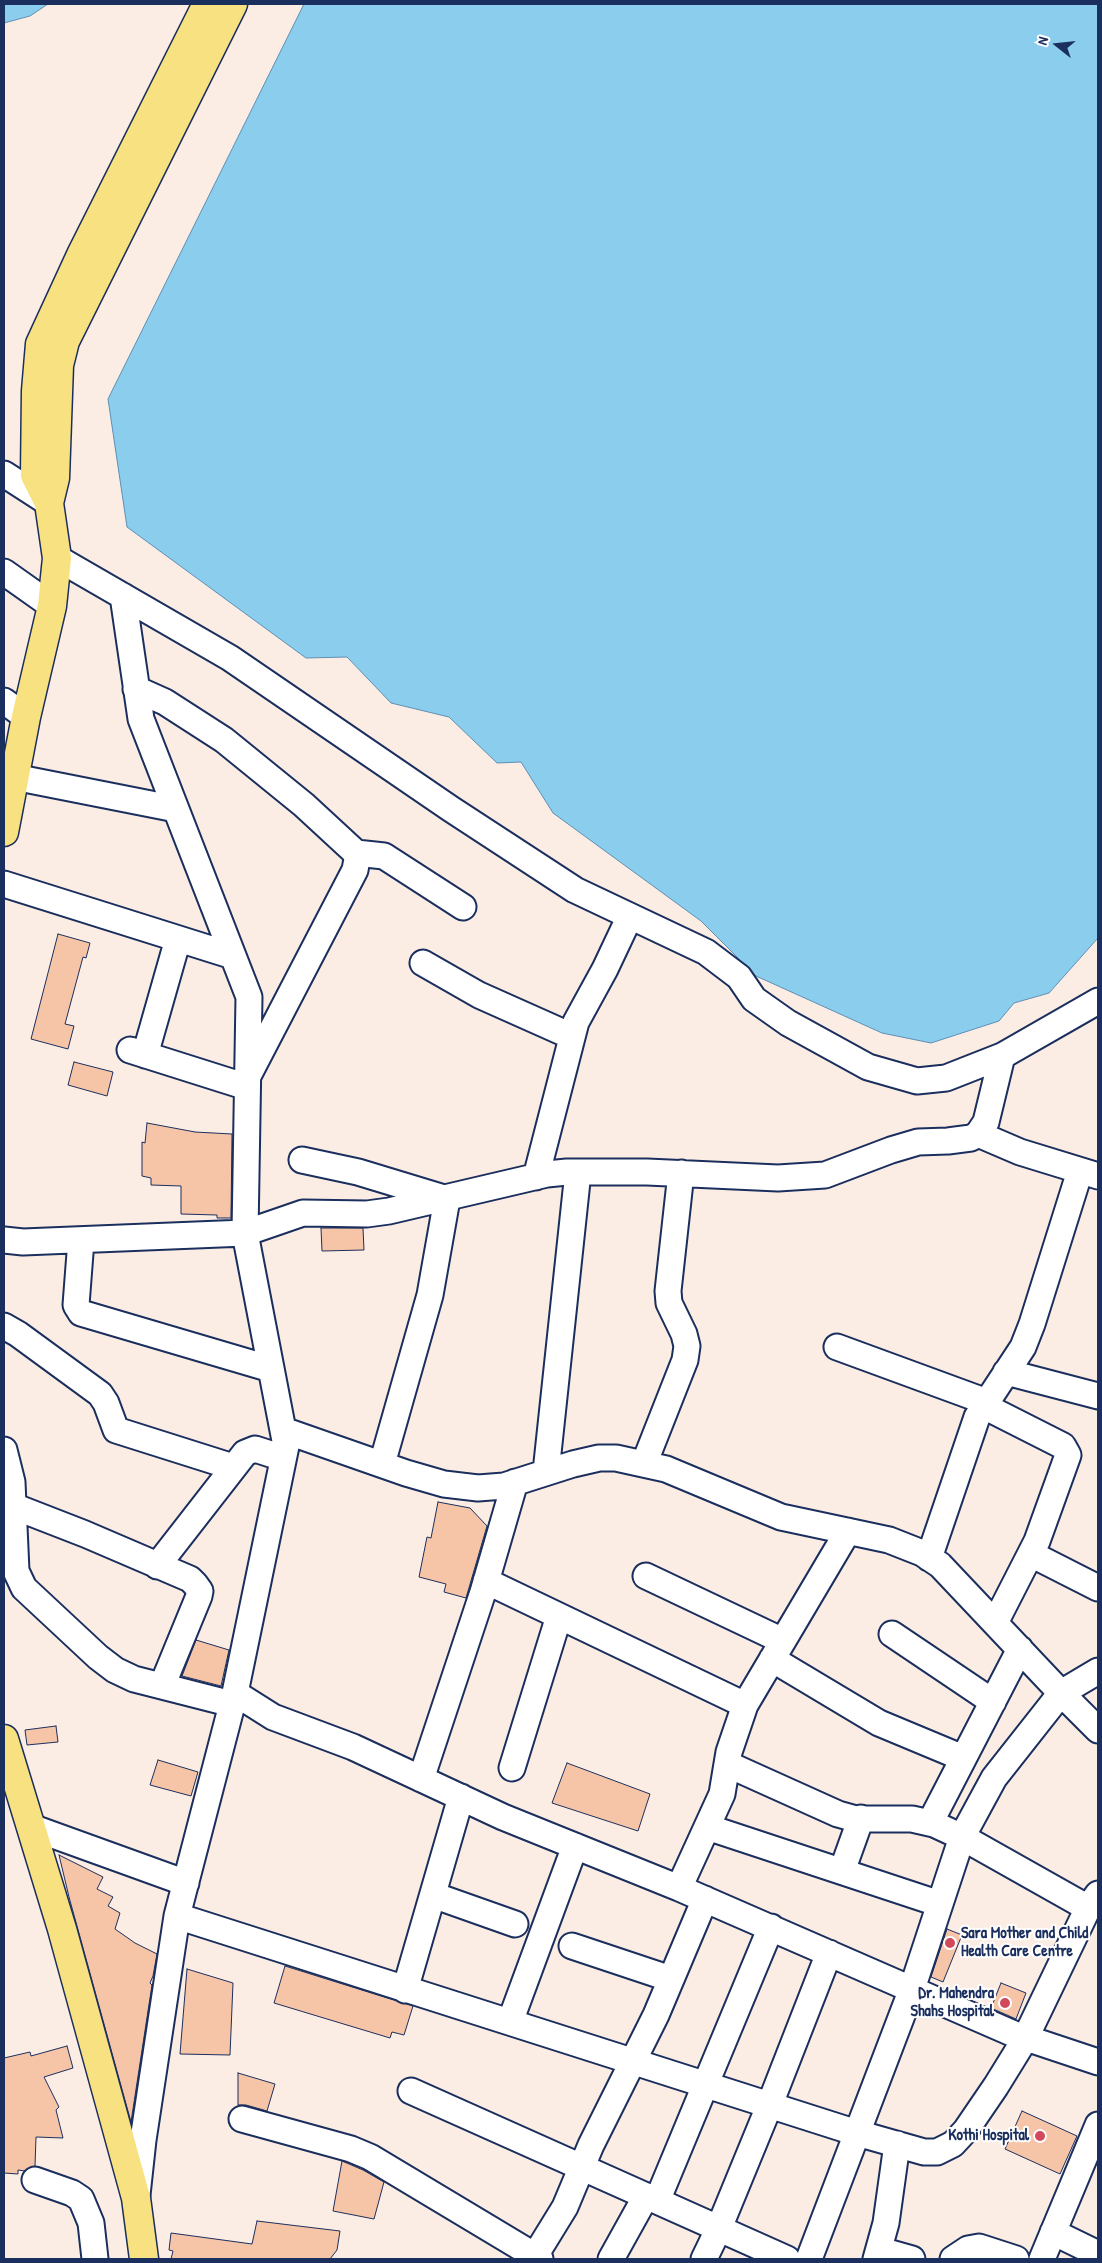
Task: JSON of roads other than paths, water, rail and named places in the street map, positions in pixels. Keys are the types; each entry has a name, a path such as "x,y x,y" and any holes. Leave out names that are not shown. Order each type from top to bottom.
{"main road":[{"path":"4,827 26,717 52,606 57,558 49,503 35,475 36,391 40,344 81,256 207,4"},
{"path":"49,503 55,478 59,364 65,341 233,4"},
{"path":"4,1739 62,1929 136,2198 144,2259"}],"street":[{"path":"4,474 49,503"},
{"path":"57,558 230,658 451,809 576,890 706,952 739,977 754,999 788,1023 868,1067 917,1081 946,1078 1002,1056 1098,1001"},
{"path":"4,572 52,606"},
{"path":"123,596 141,719 249,996 245,1233 286,1446 234,1699 177,1916 136,2198"},
{"path":"136,689 165,702 224,740 304,805 356,853 384,856 462,907"},
{"path":"4,701 26,717"},
{"path":"14,777 176,809"},
{"path":"247,1083 355,870 356,853"},
{"path":"4,884 233,956"},
{"path":"536,1177 571,1036 586,1000 605,968 630,916"},
{"path":"178,939 137,1053 247,1083"},
{"path":"423,963 479,995 571,1036"},
{"path":"4,1240 23,1242 245,1233 303,1213 367,1214 389,1212 547,1174 578,1172 681,1173 778,1178 825,1175 918,1142 971,1138 978,1134 986,1122 1002,1056"},
{"path":"929,1558 969,1438 985,1404 1022,1347 1089,1174 1020,1152 978,1134"},
{"path":"302,1160 358,1172 447,1199"},
{"path":"546,1472 578,1172"},
{"path":"644,1464 685,1360 687,1346 684,1334 669,1303 668,1291 681,1173"},
{"path":"382,1464 430,1295 447,1199"},
{"path":"81,1240 76,1305 81,1313 271,1370"},
{"path":"4,1326 26,1339 100,1394 106,1403 116,1430 233,1467"},
{"path":"837,1347 985,1404 1066,1449 1068,1455 1037,1542 995,1623"},
{"path":"1006,1372 1098,1396"},
{"path":"283,1430 444,1484 478,1488 504,1486 598,1458 616,1458 666,1469 781,1517 889,1540 940,1564 1098,1730"},
{"path":"157,1566 233,1467 250,1450 255,1449 283,1458"},
{"path":"4,1450 12,1482 16,1571 24,1588 114,1670 134,1679 162,1686 234,1699 273,1717 353,1747 461,1797 705,1899 1025,2039 1098,2062"},
{"path":"421,1779 486,1581 515,1482"},
{"path":"13,1506 190,1580 200,1591 162,1686"},
{"path":"679,1888 722,1794 727,1764 745,1705 848,1531"},
{"path":"1031,1554 1098,1588"},
{"path":"646,1576 778,1650 879,1723 963,1758"},
{"path":"486,1581 745,1705"},
{"path":"512,1768 559,1616"},
{"path":"892,1634 993,1702"},
{"path":"930,1823 1020,1650"},
{"path":"809,2259 912,1989 962,1837 994,1778 1061,1693 1098,1671"},
{"path":"177,1916 405,1990 634,2060 857,2133 931,2152 937,2152 952,2144 966,2130 1025,2039 1093,1901 930,1823 912,1819 861,1818 838,1814 727,1764"},
{"path":"405,1990 461,1797"},
{"path":"842,1871 861,1818"},
{"path":"707,1826 940,1904"},
{"path":"31,1827 186,1883"},
{"path":"510,2022 575,1846"},
{"path":"433,1895 515,1924"},
{"path":"242,2119 351,2149 370,2157 536,2258 565,2207 581,2166 634,2060 672,1978 705,1899"},
{"path":"611,2259 652,2198 707,2084 771,1928"},
{"path":"572,1946 672,1978"},
{"path":"704,2259 719,2228 770,2104 829,1953"},
{"path":"411,2091 787,2259"},
{"path":"1042,2259 1096,2139"},
{"path":"897,2144 886,2223 878,2255 912,2259"},
{"path":"35,2180 72,2193 81,2199 91,2223 95,2259"},
{"path":"1053,2232 1098,2254"},
{"path":"953,2259 968,2249 979,2247 1016,2259"}],"water":[{"path":"4,4 48,4 30,16 4,23"},
{"path":"304,4 1098,4 1098,938 1049,993 1014,1003 999,1021 931,1043 882,1033 756,976 701,921 553,813 521,762 497,763 449,717 391,703 347,657 306,658 127,527 108,399"}],"place":[{"name":"Sara Mother and Child Health Care Centre","path":"950,1943"},
{"name":"Dr. Mahendra Shahs Hospital","path":"1005,2003"},
{"name":"Kothi Hospital","path":"1040,2136"}]}
